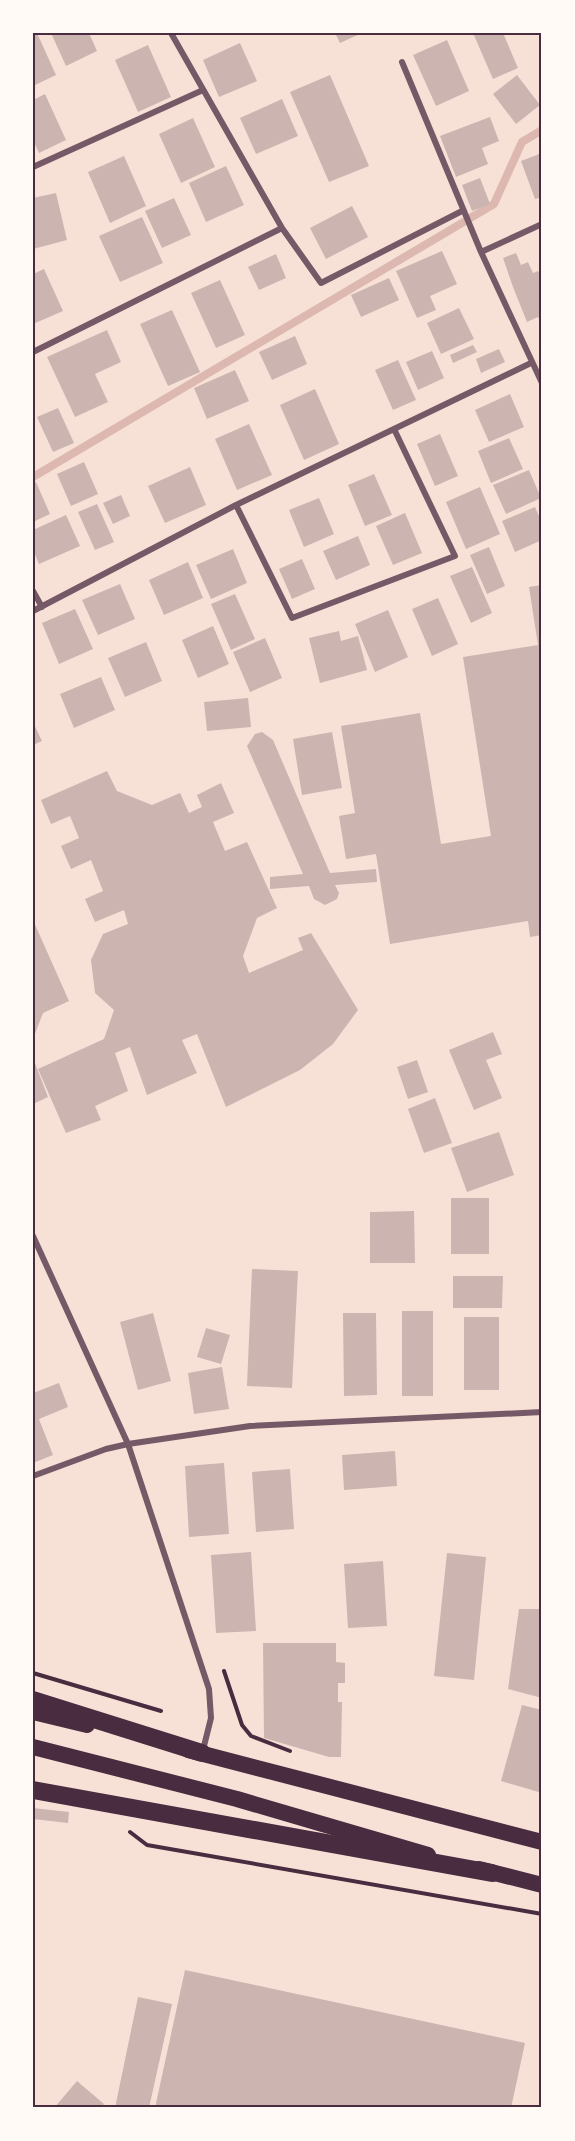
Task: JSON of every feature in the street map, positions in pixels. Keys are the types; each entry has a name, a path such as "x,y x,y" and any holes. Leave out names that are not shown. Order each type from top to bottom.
{"highway":[{"path":"33,1700 202,1753"},
{"path":"33,1712 202,1753 542,1842"},
{"path":"33,1747 237,1799 492,1873 542,1885"},
{"path":"33,1790 492,1873"}],"street":[{"path":"171,33 282,228 321,283 462,211"},
{"path":"402,62 462,211 542,383"},
{"path":"33,167 203,90"},
{"path":"481,252 542,224"},
{"path":"33,352 282,228"},
{"path":"33,611 236,505 531,363"},
{"path":"236,505 292,618 455,556 394,429"},
{"path":"33,591 42,607"},
{"path":"33,1236 128,1444 209,1689 212,1718 202,1753"},
{"path":"33,1476 106,1449 128,1444 291,1422 542,1412"}],"path":[{"path":"223,1670 242,1725 251,1736 295,1753"},
{"path":"33,1673 161,1711"},
{"path":"128,1831 147,1845 542,1914"}],"building":[{"path":"33,33 37,33 56,75 33,86"},
{"path":"51,33 89,33 97,51 66,66"},
{"path":"335,33 362,33 340,43"},
{"path":"473,33 503,33 518,68 493,79"},
{"path":"447,40 469,91 436,106 413,55"},
{"path":"240,43 257,81 219,97 203,60"},
{"path":"148,45 171,97 138,112 115,60"},
{"path":"330,75 369,166 329,182 290,92"},
{"path":"517,75 540,105 516,124 493,94"},
{"path":"45,94 66,140 39,153 33,140 33,100"},
{"path":"282,99 298,136 256,154 240,118"},
{"path":"490,117 499,141 482,148 488,164 456,177 440,136"},
{"path":"193,118 215,167 181,183 159,134"},
{"path":"542,153 542,197 535,199 521,161"},
{"path":"124,156 146,206 110,223 88,172"},
{"path":"226,166 244,205 206,222 189,183"},
{"path":"480,178 490,204 472,211 462,185"},
{"path":"56,193 67,240 33,249 33,198"},
{"path":"174,198 191,235 162,248 145,211"},
{"path":"352,206 368,237 326,259 310,228"},
{"path":"142,217 163,263 120,282 99,236"},
{"path":"442,251 457,284 430,296 436,310 417,318 396,271"},
{"path":"516,253 521,265 528,262 533,273 538,271 542,279 542,318 538,317 527,322 513,287 503,258"},
{"path":"276,254 286,278 259,290 248,267"},
{"path":"44,269 63,311 33,324 33,274"},
{"path":"389,278 399,300 361,317 351,295"},
{"path":"220,280 245,335 216,348 191,293"},
{"path":"459,308 474,339 441,354 427,323"},
{"path":"172,310 200,372 168,386 140,324"},
{"path":"107,330 121,362 95,374 108,402 75,417 47,357"},
{"path":"295,336 307,364 272,380 259,352"},
{"path":"473,345 477,352 453,363 450,355"},
{"path":"499,349 505,362 481,373 476,359"},
{"path":"432,351 444,378 418,390 406,362"},
{"path":"398,360 416,400 393,410 375,370"},
{"path":"235,370 249,401 207,419 194,388"},
{"path":"315,389 339,444 304,460 280,405"},
{"path":"510,394 524,427 489,442 475,410"},
{"path":"58,408 74,443 53,452 37,417"},
{"path":"249,424 272,475 237,490 215,439"},
{"path":"440,434 458,476 435,486 417,444"},
{"path":"509,438 523,469 491,483 478,451"},
{"path":"84,462 98,494 71,506 57,474"},
{"path":"190,467 206,505 165,523 148,486"},
{"path":"529,470 541,498 506,514 493,485"},
{"path":"374,474 392,515 365,526 348,485"},
{"path":"36,482 50,514 33,522 33,484"},
{"path":"480,487 500,534 466,549 446,502"},
{"path":"121,495 130,516 113,524 103,503"},
{"path":"319,498 334,534 304,547 289,510"},
{"path":"97,504 114,542 95,550 78,512"},
{"path":"535,507 542,523 542,540 515,552 502,521"},
{"path":"405,513 422,553 393,565 376,526"},
{"path":"66,515 80,546 39,564 33,550 33,530"},
{"path":"358,536 370,565 336,580 323,551"},
{"path":"489,547 505,586 487,594 470,555"},
{"path":"233,549 247,583 211,599 196,565"},
{"path":"302,559 315,589 292,599 279,569"},
{"path":"188,562 203,598 164,615 149,580"},
{"path":"472,567 492,613 471,623 450,576"},
{"path":"120,584 135,619 98,635 82,600"},
{"path":"542,585 542,935 530,937 528,921 390,944 376,854 346,859 339,816 355,813 341,726 420,713 441,844 491,836 463,657 538,645 529,587"},
{"path":"235,594 255,639 231,650 211,604"},
{"path":"438,598 458,644 432,656 412,609"},
{"path":"75,609 93,649 59,664 42,623"},
{"path":"388,610 408,657 375,672 355,624"},
{"path":"213,626 229,664 198,678 182,640"},
{"path":"339,631 341,641 358,636 367,670 320,683 309,638"},
{"path":"265,638 282,678 250,692 233,652"},
{"path":"146,642 162,681 125,697 108,658"},
{"path":"101,677 115,710 74,728 60,694"},
{"path":"248,698 251,727 207,731 204,702"},
{"path":"33,722 42,741 33,745"},
{"path":"262,732 273,740 330,873 376,869 377,882 335,885 339,893 337,899 325,905 314,899 309,886 270,889 270,877 303,874 247,746 255,734"},
{"path":"332,732 342,788 302,795 293,739"},
{"path":"107,771 117,791 152,805 180,793 189,813 202,807 197,795 221,783 234,813 213,822 225,851 247,842 277,908 257,918 243,956 249,973 303,950 298,938 311,933 358,1010 333,1044 300,1070 226,1107 197,1034 182,1040 197,1073 147,1095 130,1047 115,1053 128,1091 95,1106 101,1120 66,1133 38,1069 104,1039 114,1010 95,993 91,960 103,934 128,924 124,910 95,922 85,899 103,891 91,860 71,869 61,846 79,838 70,816 51,824 41,800"},
{"path":"33,920 69,1001 43,1013 33,1039"},
{"path":"493,1032 502,1054 486,1060 502,1098 474,1110 449,1050"},
{"path":"33,1058 48,1097 33,1104"},
{"path":"417,1060 428,1092 408,1099 397,1067"},
{"path":"435,1098 452,1143 424,1153 408,1109"},
{"path":"499,1132 514,1175 467,1192 451,1148"},
{"path":"451,1198 489,1198 489,1254 451,1254"},
{"path":"414,1211 415,1263 370,1263 370,1212"},
{"path":"252,1269 298,1271 292,1388 247,1386"},
{"path":"453,1276 503,1276 502,1308 453,1308"},
{"path":"402,1311 433,1311 433,1396 402,1396"},
{"path":"153,1313 171,1381 138,1390 120,1322"},
{"path":"343,1313 376,1313 377,1395 344,1396"},
{"path":"464,1317 499,1317 499,1390 464,1390"},
{"path":"206,1328 230,1335 221,1364 197,1357"},
{"path":"222,1367 229,1409 194,1414 188,1373"},
{"path":"59,1383 68,1407 39,1419 53,1455 33,1463 33,1393"},
{"path":"395,1451 397,1486 344,1490 342,1455"},
{"path":"224,1463 229,1534 189,1537 185,1466"},
{"path":"290,1469 294,1529 256,1532 252,1472"},
{"path":"251,1552 256,1631 216,1633 211,1555"},
{"path":"447,1553 486,1557 474,1680 434,1676"},
{"path":"383,1561 387,1626 348,1628 344,1564"},
{"path":"519,1609 542,1609 542,1698 508,1689"},
{"path":"263,1643 336,1643 336,1662 345,1663 345,1683 338,1683 338,1702 342,1702 341,1757 329,1757 264,1738"},
{"path":"522,1705 542,1710 542,1793 501,1781"},
{"path":"33,1808 69,1812 68,1823 33,1819"},
{"path":"185,1970 525,2043 511,2108 155,2108"},
{"path":"138,1997 172,2004 149,2108 115,2108"},
{"path":"77,2081 104,2104 101,2108 54,2108"}],"waterway":[{"path":"33,477 494,204 522,142 542,130"}]}
